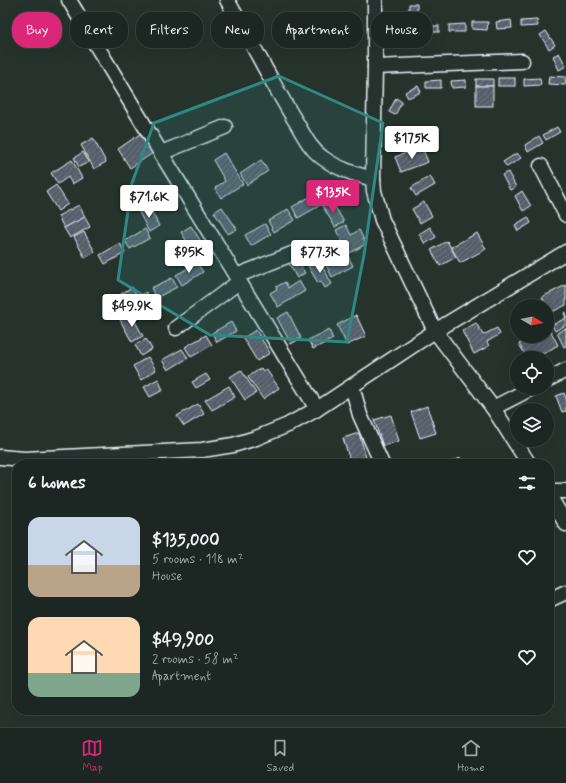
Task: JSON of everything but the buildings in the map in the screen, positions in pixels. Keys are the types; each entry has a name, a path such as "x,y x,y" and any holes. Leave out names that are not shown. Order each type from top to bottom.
{"street":[{"path":"69,0 160,153 317,408"},
{"path":"227,0 278,94 310,146 322,158 345,171 373,179"},
{"path":"375,0 373,179 374,190 382,220 435,331 493,408 526,459"},
{"path":"375,67 522,61"},
{"path":"160,153 225,127"},
{"path":"541,166 566,216"},
{"path":"176,328 238,279 302,250"},
{"path":"0,457 24,459 210,449 233,445 256,438 288,424 317,408 435,331 566,252"},
{"path":"554,376 566,370"},
{"path":"352,386 360,415 380,459"},
{"path":"493,408 518,395"},
{"path":"554,491 566,491"},
{"path":"554,504 566,524"},
{"path":"554,598 566,592"}],"highlighted area":[{"path":"279,76 383,123 364,255 347,342 210,335 118,280 132,183 154,123"}]}
